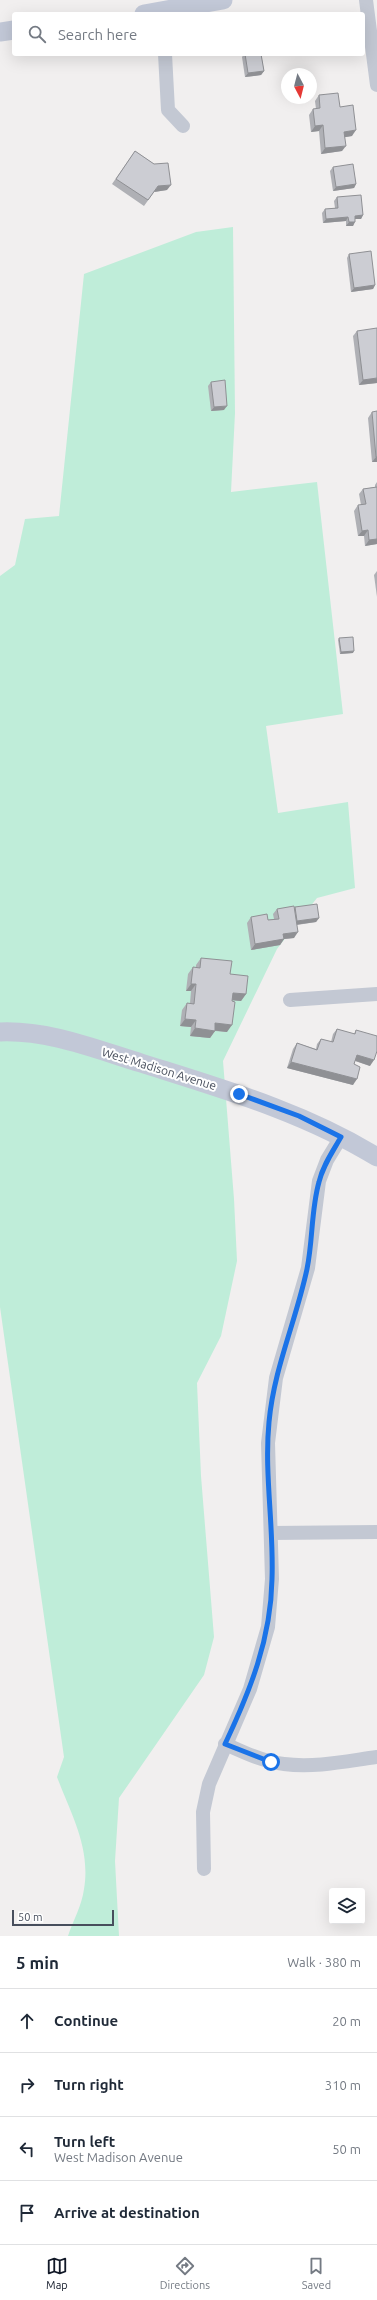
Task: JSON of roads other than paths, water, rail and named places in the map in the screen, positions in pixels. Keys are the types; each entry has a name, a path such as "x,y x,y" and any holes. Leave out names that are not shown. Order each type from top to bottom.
{"street":[{"path":"161,12 224,0"},
{"path":"366,0 377,85"},
{"path":"0,32 12,30"},
{"path":"164,56 168,110 183,126"},
{"path":"290,1000 377,994"},
{"name":"West Madison Avenue","path":"0,1032 41,1035 79,1044 270,1104 341,1137 377,1157"},
{"path":"204,1869 203,1825 205,1800 214,1770 250,1689 263,1649 272,1592 271,1533 267,1468 272,1400 282,1352 308,1268 319,1182 327,1160 341,1137"},
{"path":"271,1533 377,1532"},
{"path":"225,1744 258,1758 290,1765 310,1765 377,1757"}]}
